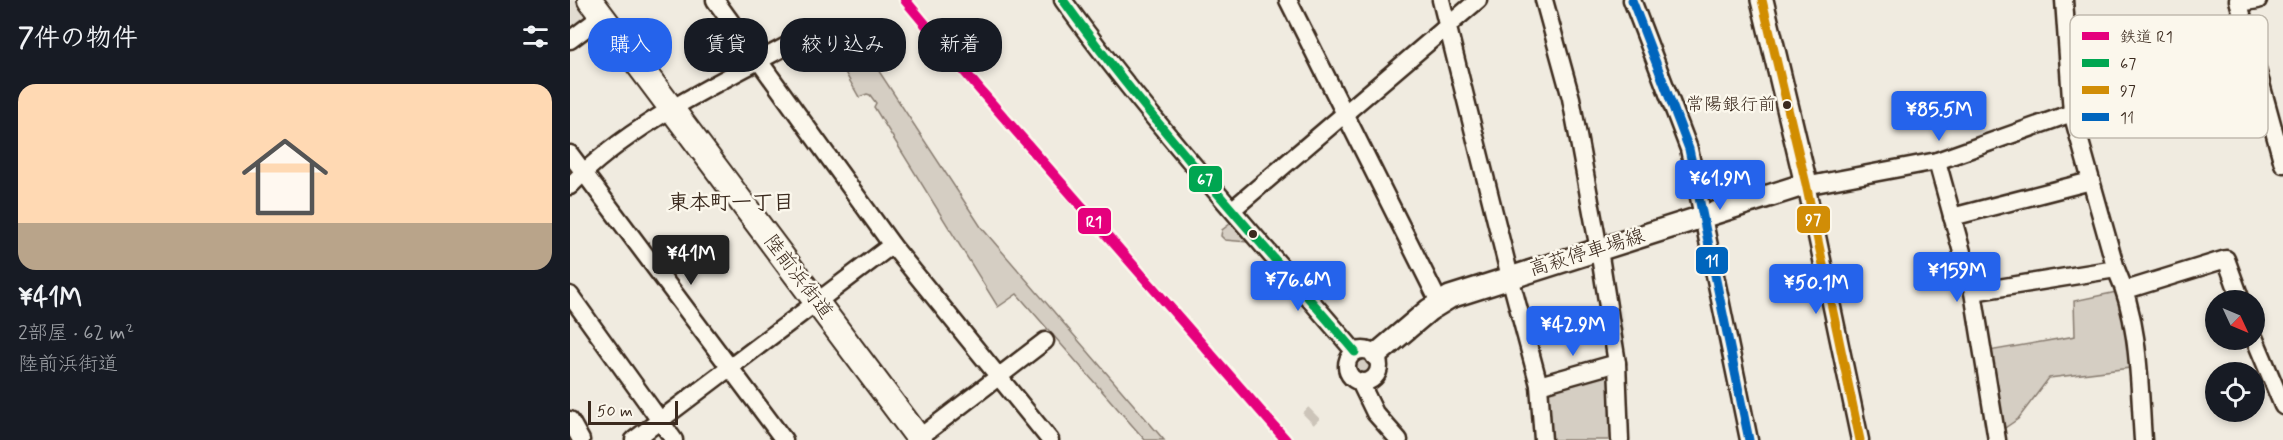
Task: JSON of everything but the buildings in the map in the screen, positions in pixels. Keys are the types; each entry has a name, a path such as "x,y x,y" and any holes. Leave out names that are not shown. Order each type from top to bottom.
{"highway":[{"name":"陸前浜街道","path":"596,8 918,439"}],"main road":[{"path":"1762,0 1806,184"},
{"name":"高萩停車場線","path":"1365,354 1439,302 1510,277 1806,184"}],"street":[{"path":"715,0 727,18"},
{"path":"1063,0 1085,30 1233,208 1365,354 1380,366 1376,377 1371,381 1360,382 1351,378 1347,369 1348,360 1365,354"},
{"path":"1288,0 1439,302"},
{"path":"1440,0 1539,385 1543,440"},
{"path":"1233,208 1478,0"},
{"path":"1544,0 1571,98 1599,250 1617,363 1620,440"},
{"path":"1632,0 1683,128 1704,216 1749,440"},
{"path":"2064,0 2070,85"},
{"path":"2238,1 2258,0"},
{"path":"570,40 596,8"},
{"path":"570,186 630,135 740,72"},
{"path":"765,72 892,245 1050,440"},
{"path":"2268,109 2283,164"},
{"path":"1860,440 1806,184 1937,161 2070,114"},
{"path":"2079,138 2116,269 2126,290 2137,352 2143,440"},
{"path":"570,154 784,440"},
{"path":"1937,161 1973,292 1997,440"},
{"path":"1952,217 2091,181"},
{"path":"634,440 892,245"},
{"path":"2126,290 2226,259 2237,290"},
{"path":"1973,292 2116,269"},
{"path":"570,295 674,440"},
{"path":"918,439 1045,341"},
{"path":"2261,350 2277,378 2283,406"},
{"path":"1539,385 1617,363"},
{"path":"1360,382 1375,413 1399,440"},
{"path":"570,420 581,440"}],"shaded area":[{"path":"570,0 578,0 591,16 570,32"},
{"path":"845,72 879,72 981,227 1164,440 1145,440 1017,294 998,307 874,107 876,103 870,95 859,97"},
{"path":"1234,224 1249,240 1248,242 1225,240 1221,236 1222,230"},
{"path":"2126,290 2138,367 2049,378 2018,419 1996,434 1983,352 2075,336 2074,301"},
{"path":"1362,357 1370,360 1373,368 1370,376 1362,379 1354,376 1351,368 1354,360"},
{"path":"1617,363 1620,440 1543,440 1539,385"}],"tunnel":[{"path":"1308,419 1314,413"}],"rail line":[{"name":"R1","path":"905,0 980,90 1286,440"}],"transit line":[{"name":"67","path":"1063,0 1168,135 1355,352"},
{"name":"11","path":"1632,0 1689,149 1749,440"},
{"name":"97","path":"1762,0 1806,184 1860,440"}],"place":[{"name":"常陽銀行前","path":"1787,105"}],"district":[{"name":"東本町一丁目","path":"731,203"}]}
